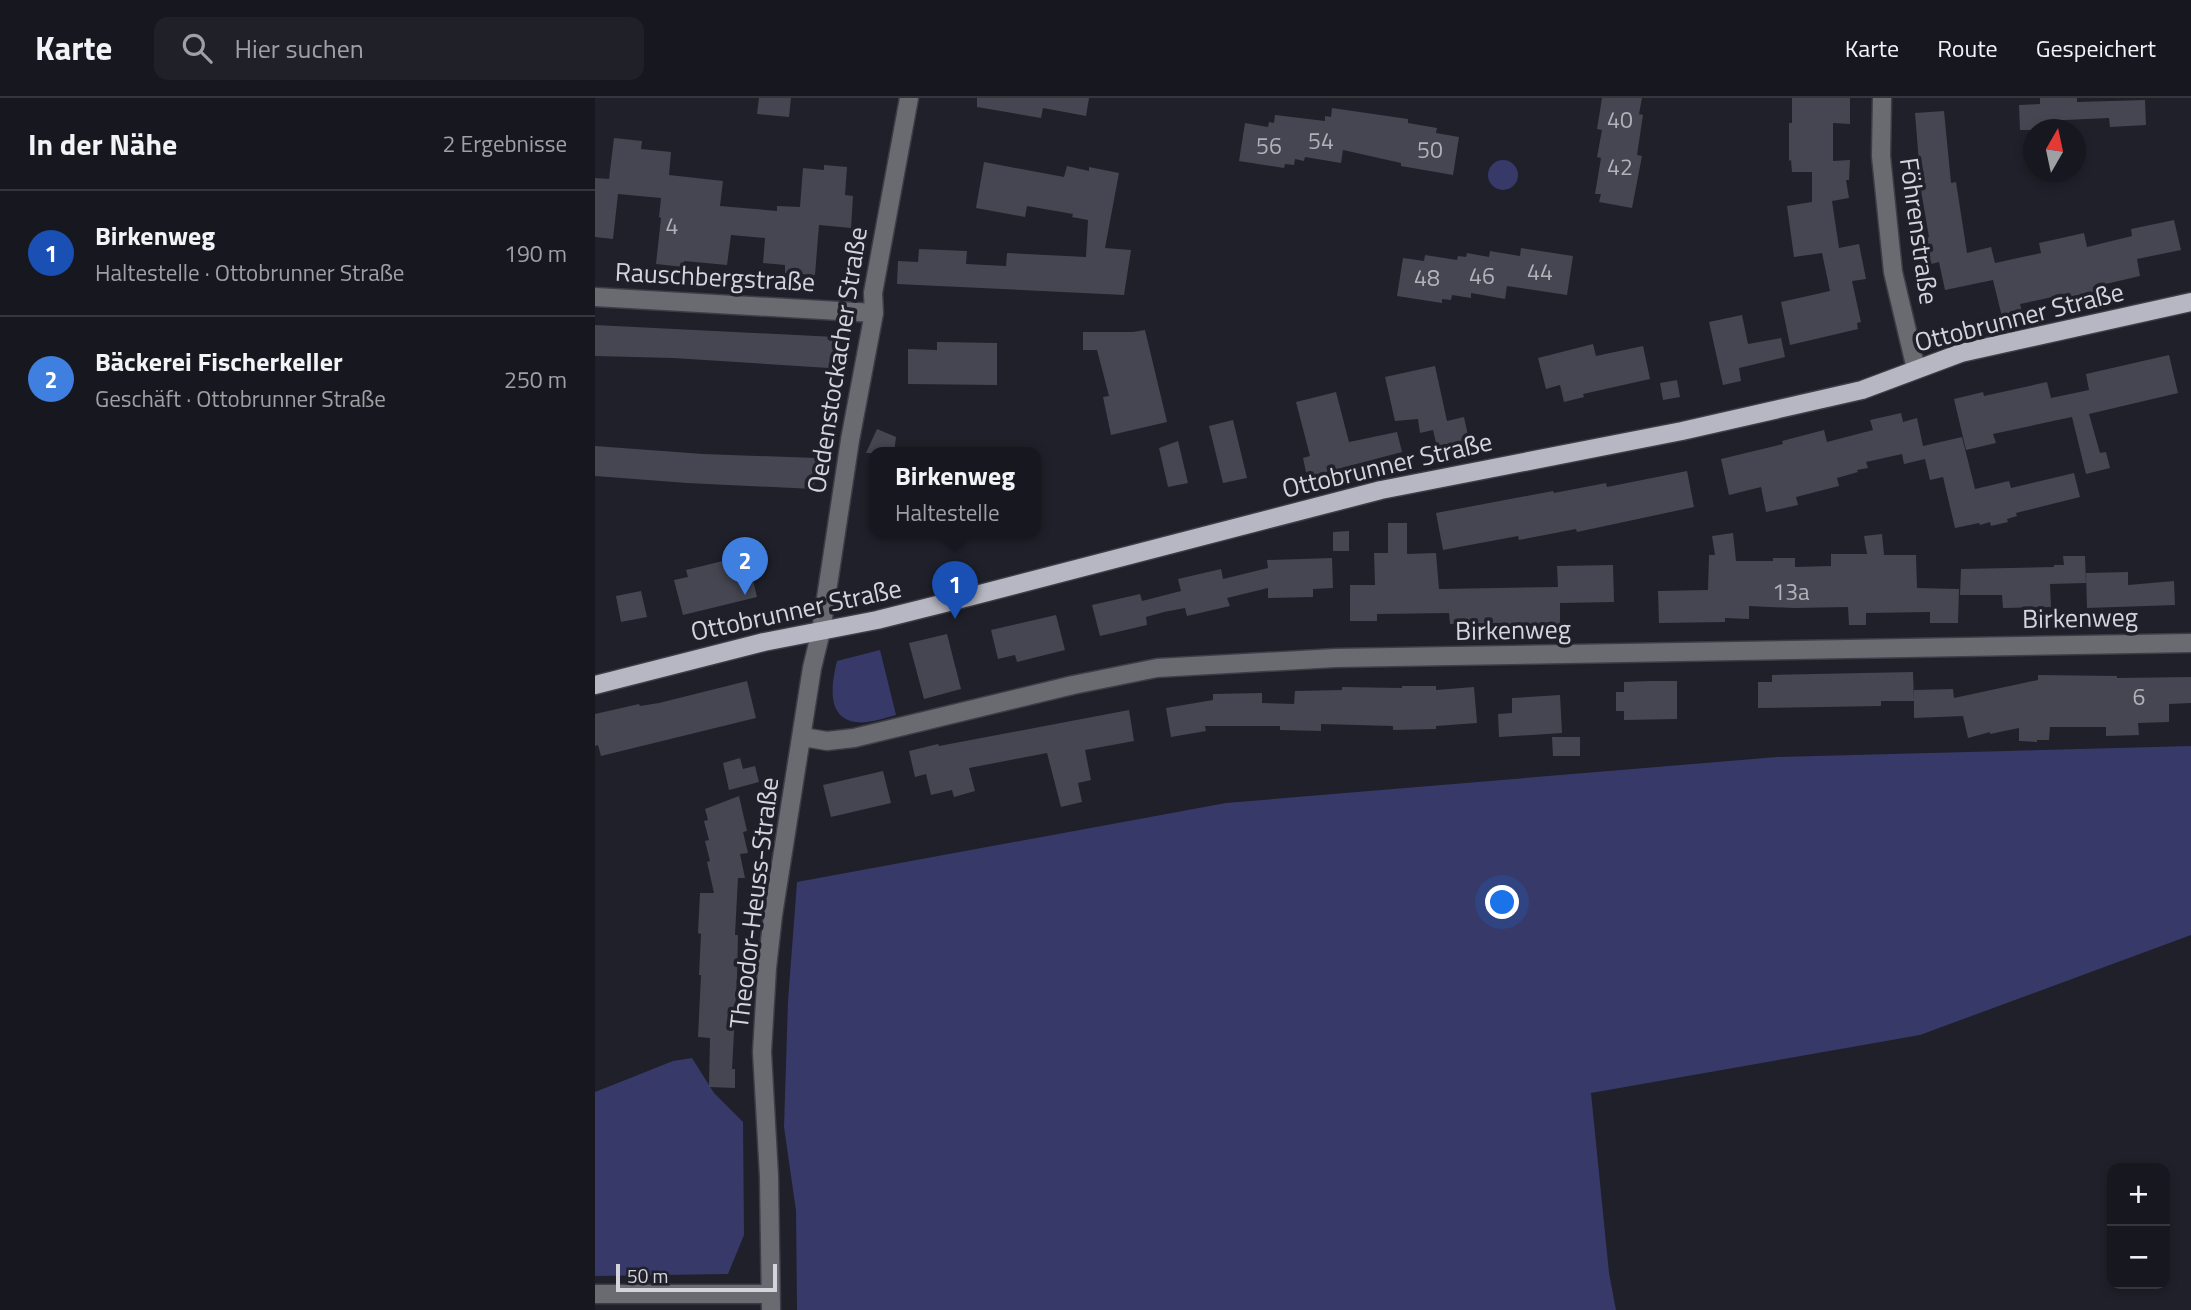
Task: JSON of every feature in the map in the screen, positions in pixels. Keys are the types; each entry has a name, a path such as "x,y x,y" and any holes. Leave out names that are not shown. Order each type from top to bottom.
{"main road":[{"name":"Ottobrunner Straße","path":"595,685 750,645 927,608 1381,489 1682,431 1862,390 1961,353 2191,302"}],"street":[{"name":"Oedenstockacher Straße","path":"821,631 850,440 874,313 873,293 909,98"},
{"name":"Föhrenstraße","path":"1882,98 1881,156 1893,272 1916,369"},
{"name":"Rauschbergstraße","path":"595,296 874,313"},
{"name":"Theodor-Heuss-Straße","path":"770,1302 769,1176 762,1052 767,968 812,668 821,631"},
{"name":"Birkenweg","path":"803,737 827,741 854,738 1073,685 1145,671 1237,663 1335,658 2191,643"},
{"path":"595,1294 770,1302"}],"shaded area":[{"path":"1503,160 1509,161 1517,169 1517,181 1509,189 1503,190 1497,189 1489,181 1488,175 1489,169 1497,161"},
{"path":"880,650 896,715 866,722 846,719 839,714 833,698 837,661"},
{"path":"2191,746 2191,935 1920,1035 1591,1093 1609,1273 1616,1310 797,1310 796,1211 784,1127 788,1001 797,882 1226,803 1777,757"},
{"path":"692,1058 714,1093 743,1122 744,1235 728,1274 595,1276 595,1092 673,1061"}],"building":[{"path":"759,98 791,98 789,117 757,114"},
{"path":"977,98 1089,98 1086,116 1043,108 1041,118 977,107"},
{"path":"1602,98 1642,98 1639,114 1643,115 1637,155 1642,156 1632,208 1599,202 1601,194 1595,194 1601,158 1597,157 1602,130 1597,129"},
{"path":"1792,98 1850,98 1850,124 1833,123 1833,161 1850,160 1849,180 1846,180 1849,198 1832,201 1839,248 1859,244 1866,279 1852,281 1861,322 1857,323 1858,329 1790,345 1781,302 1830,291 1822,253 1794,257 1787,206 1812,202 1812,172 1792,172 1791,160 1789,161"},
{"path":"2040,98 2077,98 2077,102 2145,100 2146,125 2110,127 2109,118 2023,119 2023,130 2020,130 2019,105 2040,104"},
{"path":"1332,108 1408,119 1408,123 1437,128 1436,133 1459,137 1453,175 1401,166 1401,163 1343,150 1341,163 1305,157 1304,161 1295,159 1294,165 1285,164 1284,168 1239,161 1245,123 1268,127 1269,122 1274,123 1275,115 1325,121 1325,116 1331,117"},
{"path":"1944,111 1951,183 1956,182 1967,253 1991,247 1995,263 2041,253 2039,243 2084,233 2087,247 2132,236 2131,229 2174,220 2181,250 2137,259 2140,276 2093,287 2097,298 2055,310 2052,297 2020,304 2022,312 2002,317 1993,280 1945,290 1939,262 1919,267 1913,241 1929,237 1920,185 1909,186 1907,164 1919,163 1915,113"},
{"path":"614,138 642,141 641,149 671,152 669,175 723,181 720,206 777,211 777,206 800,207 803,168 824,170 824,165 847,167 845,195 853,196 851,228 819,225 815,275 785,273 785,265 763,263 765,238 731,235 727,265 684,261 684,267 656,264 661,198 618,194 613,239 595,237 595,178 609,179"},
{"path":"984,162 1064,177 1067,166 1119,173 1105,248 1131,250 1124,295 897,284 898,261 918,262 919,249 967,251 966,264 1006,266 1007,253 1086,257 1088,220 1072,217 1073,214 1027,206 1025,217 976,208"},
{"path":"1521,248 1573,256 1567,295 1507,286 1505,299 1471,293 1471,298 1452,295 1451,300 1442,299 1442,303 1397,296 1403,258 1424,261 1425,255 1457,260 1458,256 1466,257 1467,253 1489,257 1490,251 1520,256"},
{"path":"1742,315 1748,344 1781,338 1785,357 1739,368 1741,381 1723,385 1709,322"},
{"path":"595,325 835,337 834,352 847,352 845,369 595,356"},
{"path":"1145,330 1167,422 1111,435 1103,397 1109,396 1097,350 1083,350 1083,332"},
{"path":"937,342 997,343 997,385 908,384 908,349 937,350"},
{"path":"1593,344 1596,356 1643,346 1650,379 1583,394 1584,397 1564,402 1560,385 1546,389 1538,358"},
{"path":"2169,355 2178,393 2089,414 2100,453 2106,452 2110,468 2086,474 2072,417 1993,434 1996,443 1966,450 1954,399 1983,392 1984,396 2047,382 2051,398 2089,390 2086,374"},
{"path":"1435,366 1447,421 1464,417 1469,440 1437,447 1433,430 1420,433 1418,419 1395,421 1385,377"},
{"path":"1677,380 1680,397 1663,400 1660,383"},
{"path":"1336,392 1349,442 1397,432 1402,452 1307,477 1303,458 1310,456 1296,402"},
{"path":"1901,413 1903,422 1917,418 1923,446 1962,437 1975,489 2009,481 2011,488 2074,473 2080,497 2016,513 2017,516 2007,519 2008,522 1991,526 1990,522 1979,523 1955,528 1943,477 1930,480 1925,459 1904,464 1902,454 1866,462 1868,468 1837,478 1839,486 1796,497 1798,505 1766,512 1761,487 1729,495 1721,459 1783,444 1782,441 1824,430 1827,442 1873,430 1870,420"},
{"path":"1233,420 1247,478 1223,483 1209,426"},
{"path":"877,429 896,437 895,447 869,447 869,453 866,453"},
{"path":"1178,441 1188,483 1168,487 1159,448"},
{"path":"595,446 703,454 816,458 814,489 595,476"},
{"path":"1687,471 1694,507 1577,532 1576,529 1519,540 1518,536 1443,550 1436,513 1553,491 1554,493 1606,483 1607,487"},
{"path":"1388,523 1407,523 1407,554 1436,553 1439,589 1558,587 1557,566 1613,565 1614,602 1560,603 1560,626 1504,629 1504,623 1450,624 1449,613 1377,614 1377,621 1350,621 1350,585 1375,585 1374,553 1388,553"},
{"path":"1349,531 1349,551 1333,551 1333,532"},
{"path":"1733,533 1736,561 1795,558 1795,567 1831,566 1831,554 1867,554 1864,536 1882,534 1884,555 1916,555 1917,588 1959,589 1958,623 1930,623 1930,612 1866,613 1866,625 1849,625 1848,607 1749,606 1749,619 1659,623 1658,591 1708,590 1709,555 1715,555 1712,536"},
{"path":"747,555 757,597 683,615 674,580 688,577 686,570"},
{"path":"2063,556 2085,556 2086,583 2050,584 2051,607 2003,608 2002,595 1960,595 1961,569 2054,567 2064,565"},
{"path":"1332,558 1333,588 1313,589 1313,597 1268,598 1268,588 1227,598 1230,606 1187,616 1185,608 1164,612 1146,617 1147,625 1100,636 1092,605 1140,594 1142,601 1181,591 1178,579 1221,569 1223,579 1268,568 1267,560"},
{"path":"2128,572 2128,585 2174,581 2175,605 2087,608 2086,573"},
{"path":"641,591 647,617 621,622 616,596"},
{"path":"1056,615 1065,650 1017,662 1015,655 998,659 991,630"},
{"path":"947,634 961,689 924,699 909,643"},
{"path":"1913,672 1914,701 1881,701 1881,706 1758,708 1758,682 1772,682 1772,675"},
{"path":"2038,675 2191,677 2191,703 2169,704 2169,722 2138,723 2139,735 2106,736 2106,727 2050,727 2049,740 2037,742 2019,741 2019,728 1968,738 1963,716 1914,718 1914,690 1953,689 1954,698 2038,680"},
{"path":"747,681 756,718 601,756 598,745 595,746 595,714 639,704 659,703"},
{"path":"1677,681 1677,719 1624,720 1624,711 1616,711 1616,692 1624,692 1624,682"},
{"path":"1436,686 1436,690 1474,687 1477,723 1436,726 1436,729 1393,730 1393,726 1321,724 1321,731 1280,730 1280,726 1205,726 1206,731 1171,737 1166,708 1213,700 1213,694 1262,693 1262,703 1294,704 1295,691"},
{"path":"1560,695 1562,733 1499,737 1498,714 1512,713 1512,698"},
{"path":"1129,710 1134,741 1085,750 1091,780 1078,783 1082,802 1061,807 1047,753 969,768 975,791 954,797 952,790 931,795 926,774 915,777 909,751"},
{"path":"1552,737 1580,737 1580,756 1553,756"},
{"path":"740,758 743,769 755,766 759,782 729,790 723,763"},
{"path":"883,771 891,803 831,817 823,785"},
{"path":"739,796 747,831 743,832 748,853 740,854 745,878 738,878 735,935 738,935 737,977 732,1069 735,1069 735,1088 709,1087 710,1038 698,1037 701,975 701,934 698,933 700,893 714,893 707,862 710,861 705,841 709,840 704,821 708,820 705,809"}],"place":[{"name":"Bäckerei Fischerkeller","path":"745,595"},
{"name":"Birkenweg","path":"955,619"}]}
